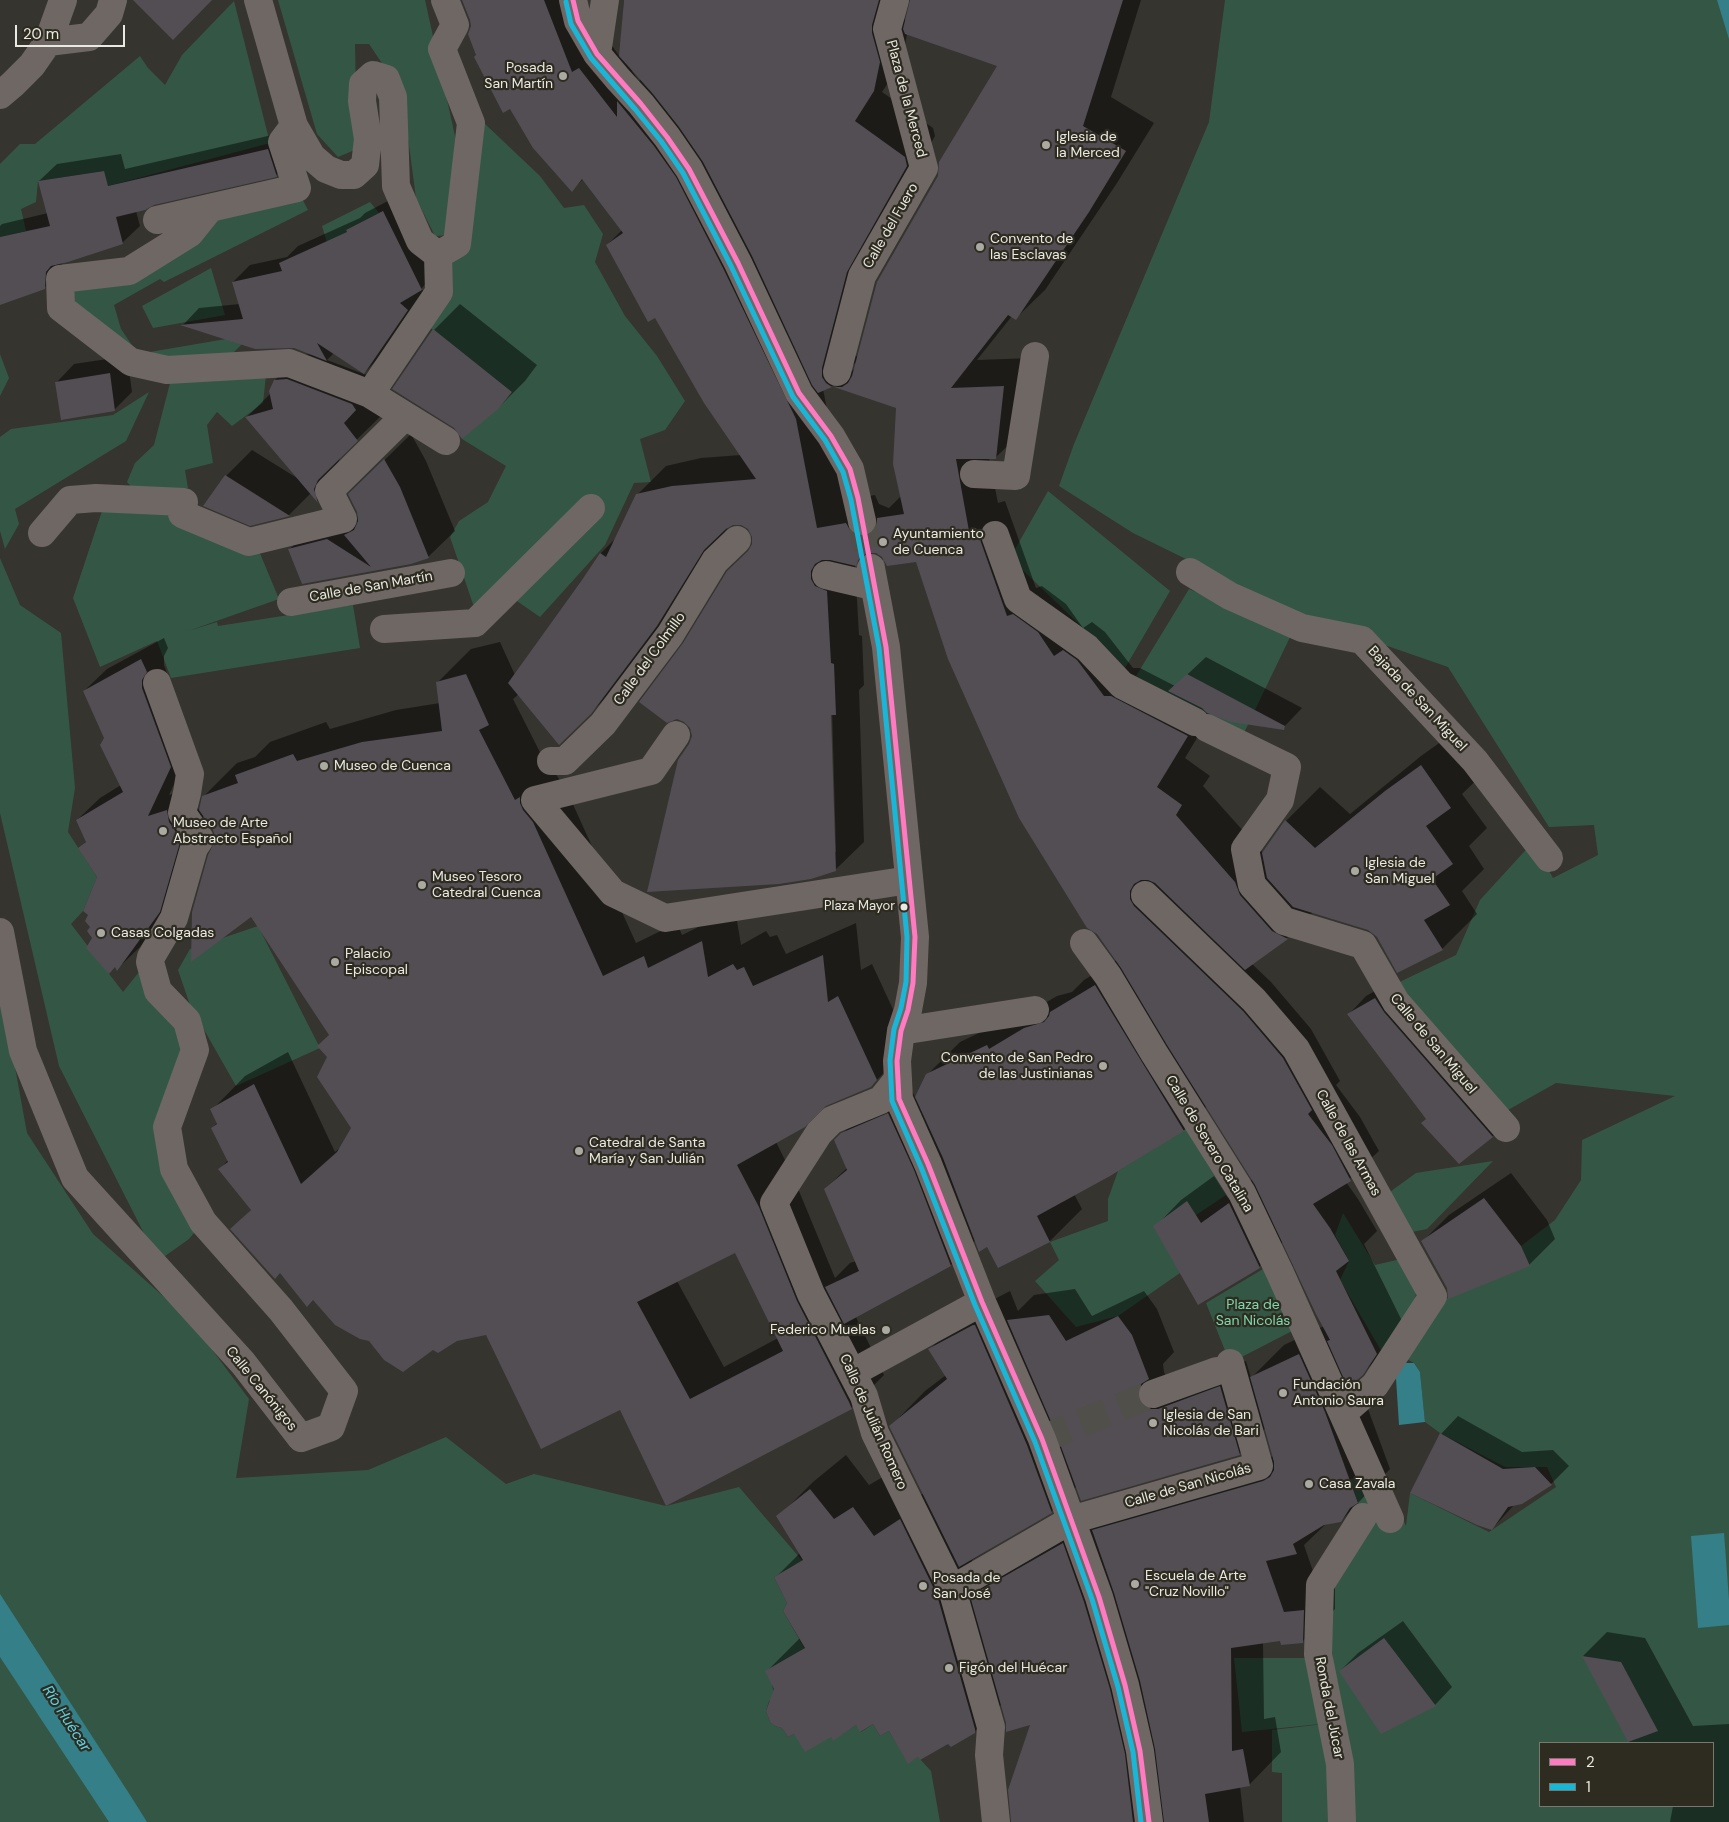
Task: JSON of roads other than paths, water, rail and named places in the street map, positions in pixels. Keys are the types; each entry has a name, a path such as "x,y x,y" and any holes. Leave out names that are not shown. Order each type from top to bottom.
{"street":[{"path":"0,95 32,65 48,42 62,0"},
{"path":"48,42 89,36 108,14 113,0"},
{"path":"258,0 294,126 312,157 326,169 341,175 354,175 365,165 368,139 362,101 363,84 373,75 386,79 393,97 396,186 420,240 438,255 439,292 370,394"},
{"path":"572,0 578,21 597,54 641,104 689,169 738,263 799,393 831,436 850,469 862,521"},
{"path":"597,54 605,0"},
{"name":"Plaza de la Merced","path":"895,0 887,29 924,168"},
{"path":"438,255 457,244 471,123 442,49 450,12"},
{"path":"157,220 297,188 282,142 294,126"},
{"name":"Calle del Fuero","path":"837,372 862,276 924,168"},
{"path":"210,208 190,233 129,271 60,280 61,308 130,362 167,370 289,363 370,394 446,441"},
{"path":"974,474 1016,476 1034,356"},
{"path":"42,533 70,500 96,498 184,502 182,514 249,542 342,519 330,491 405,416"},
{"path":"384,628 475,623 591,508"},
{"name":"Calle de San Miguel","path":"995,535 1018,599 1087,648 1122,685 1287,767 1280,800 1245,849 1252,885 1284,921 1363,946 1396,1002 1506,1128"},
{"name":"Calle del Colmillo","path":"551,761 565,762 603,724 670,635 715,561 737,540"},
{"name":"Bajada de San Miguel","path":"1190,572 1230,596 1302,628 1362,640 1474,761 1549,858"},
{"name":"Calle de San Martín","path":"291,602 451,573"},
{"path":"826,575 872,577 886,648 915,937 914,975 908,1010 901,1031 897,1061 898,1089 982,1302 1042,1439 1099,1597 1125,1684 1140,1751 1150,1822"},
{"name":"Calle Canónigos","path":"0,932 23,1051 75,1178 242,1363 301,1438 331,1427 344,1391 280,1310 202,1222 174,1169 167,1127 195,1050 186,1021 158,991 150,962 151,957 174,918 194,848 200,839 182,813 188,793 190,774 156,683"},
{"path":"676,735 652,771 535,800 613,893 665,918 909,880"},
{"name":"Calle de las Armas","path":"1145,895 1254,1000 1296,1049 1432,1296 1374,1384 1343,1413"},
{"name":"Calle de Severo Catalina","path":"1084,943 1108,976 1154,1054 1242,1194 1280,1272 1390,1519"},
{"path":"901,1031 1035,1010"},
{"name":"Calle de Julián Romero","path":"898,1089 882,1100 832,1120 819,1133 774,1203 811,1294 864,1396 875,1433 952,1589 991,1727 989,1755 996,1822"},
{"path":"852,1373 982,1302"},
{"name":"Calle de San Nicolás","path":"1071,1520 1259,1466 1224,1367 1153,1394"},
{"name":"Ronda del Júcar","path":"1342,1822 1340,1764 1318,1654 1320,1585 1363,1517"},
{"path":"952,1589 1071,1520"}],"water":[{"path":"1717,0 1729,0 1729,39"},
{"path":"1395,1363 1414,1363 1420,1372 1425,1422 1399,1425"},
{"path":"1724,1533 1729,1625 1698,1628 1691,1536"},
{"name":"Río Huécar","path":"0,1594 147,1822 109,1822 0,1657"}],"tunnel":[{"path":"862,521 871,568"},
{"path":"1042,1439 1153,1394"}],"place":[{"name":"Posada San Martín","path":"563,76"},
{"name":"Iglesia de la Merced","path":"1046,145"},
{"name":"Convento de las Esclavas","path":"980,247"},
{"name":"Ayuntamiento de Cuenca","path":"883,542"},
{"name":"Museo de Cuenca","path":"324,766"},
{"name":"Museo de Arte Abstracto Español","path":"163,831"},
{"name":"Iglesia de San Miguel","path":"1355,871"},
{"name":"Museo Tesoro Catedral Cuenca","path":"422,885"},
{"name":"Plaza Mayor","path":"904,907"},
{"name":"Casas Colgadas","path":"101,933"},
{"name":"Palacio Episcopal","path":"335,962"},
{"name":"Convento de San Pedro de las Justinianas","path":"1103,1066"},
{"name":"Catedral de Santa María y San Julián","path":"579,1151"},
{"name":"Federico Muelas","path":"886,1330"},
{"name":"Fundación Antonio Saura","path":"1283,1393"},
{"name":"Iglesia de San Nicolás de Bari","path":"1153,1423"},
{"name":"Casa Zavala","path":"1309,1484"},
{"name":"Escuela de Arte \"Cruz Novillo\"","path":"1135,1584"},
{"name":"Posada de San José","path":"923,1586"},
{"name":"Figón del Huécar","path":"949,1668"}],"park label":[{"name":"Plaza de San Nicolás","path":"1253,1314"}]}
